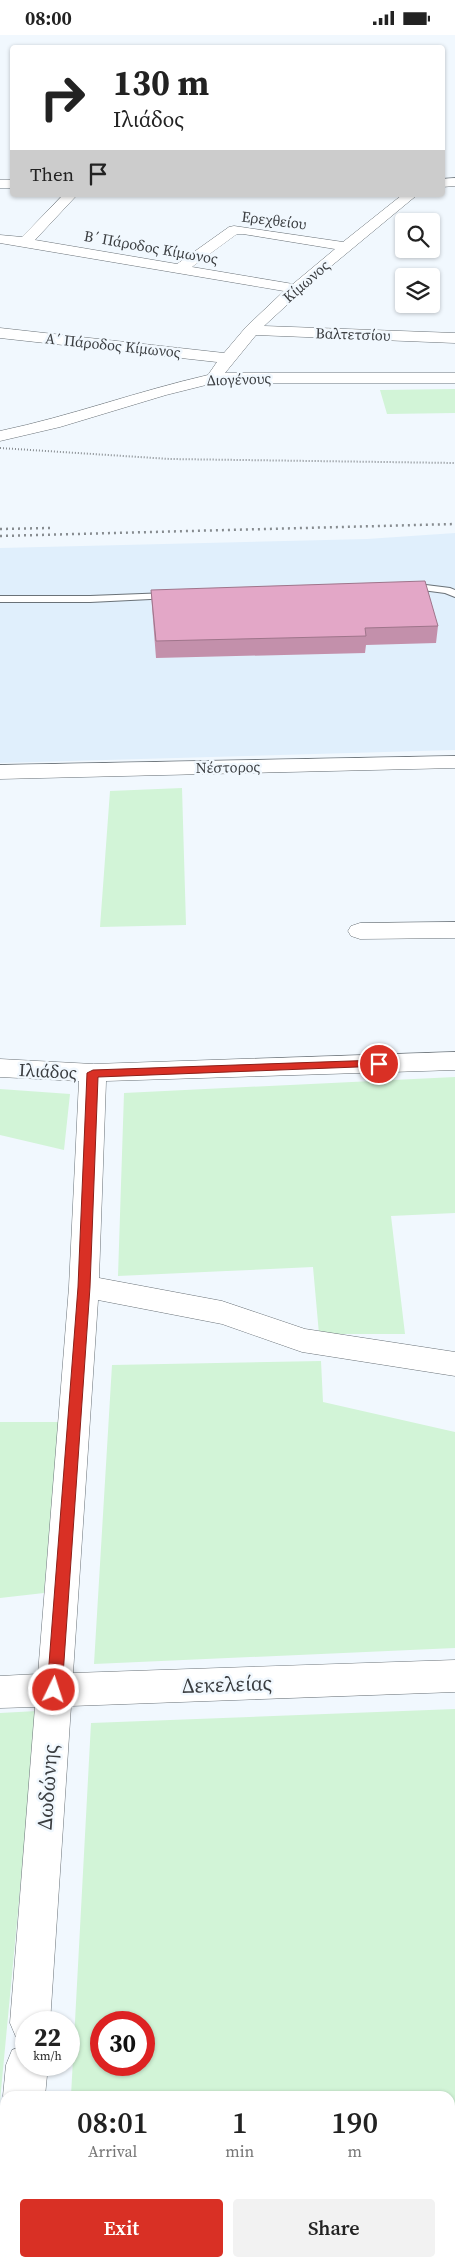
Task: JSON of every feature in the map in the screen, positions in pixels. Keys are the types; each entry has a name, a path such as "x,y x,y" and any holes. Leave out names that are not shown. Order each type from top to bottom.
{"street":[{"path":"25,242 68,197"},
{"name":"Κίμωνος","path":"214,378 226,358 251,330 296,289 408,197"},
{"name":"Ερεχθείου","path":"179,269 234,230 346,247"},
{"name":"Β΄ Πάροδος Κίμωνος","path":"0,239 296,289"},
{"name":"Βαλτετσίου","path":"251,330 455,338"},
{"name":"Α΄ Πάροδος Κίμωνος","path":"0,333 226,358"},
{"name":"Διογένους","path":"0,436 31,430 185,384 214,378 455,378"},
{"name":"Νέστορος","path":"0,772 455,762"},
{"path":"360,931 455,930"},
{"name":"Ιλιάδος","path":"0,1068 93,1073 455,1061"},
{"name":"Δωδώνης","path":"31,2011 84,1287 93,1073"},
{"path":"84,1287 205,1307 281,1331 302,1340 455,1364"},
{"name":"Δεκελείας","path":"0,1692 455,1676"},
{"path":"24,2091 25,2076"}],"lane":[{"path":"398,587 428,587 447,590 455,594"},
{"path":"0,599 90,599 180,595"}],"shaded area":[{"path":"455,533 455,750 0,763 0,548 367,539"}],"green space":[{"path":"455,389 455,413 387,414 380,390"},
{"path":"182,788 186,925 100,927 110,791"},
{"path":"455,1077 455,1213 391,1216 405,1334 319,1334 313,1267 118,1276 124,1093"},
{"path":"0,1089 70,1094 64,1150 0,1135"},
{"path":"321,1361 323,1402 455,1432 455,1648 94,1664 112,1365"},
{"path":"0,1422 59,1422 44,1593 0,1598"},
{"path":"455,1709 455,2091 71,2091 72,2076 80,2076 80,2011 76,2011 91,1723"},
{"path":"37,1711 1,2091 0,2091 0,1713"}],"building":[{"path":"425,581 438,626 365,628 366,636 156,641 151,590"}],"railway":[{"path":"0,448 170,459 455,463"},
{"path":"0,536 455,524"},
{"path":"0,529 50,528"}],"route":[{"path":"54,1690 84,1287 93,1073 379,1064"}]}
